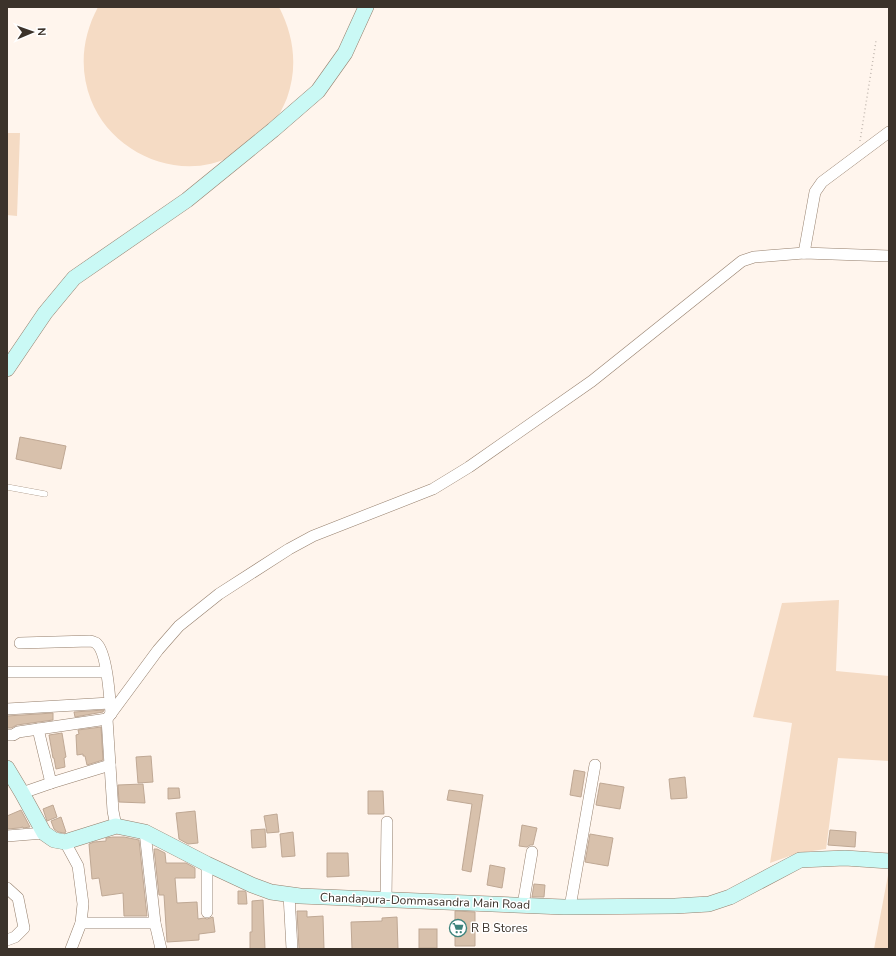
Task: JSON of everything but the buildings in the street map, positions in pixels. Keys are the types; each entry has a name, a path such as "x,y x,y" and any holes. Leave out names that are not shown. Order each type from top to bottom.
{"main road":[{"path":"7,369 45,313 74,278 187,200 318,91 345,53 366,7"},
{"path":"7,768 44,833 54,840 65,842"},
{"name":"Chandapura-Dommasandra Main Road","path":"65,842 116,826 145,832 252,885 271,892 289,895 570,907 675,906 709,904 730,897 800,860 846,858 889,861"}],"street":[{"path":"804,253 815,192 822,182 889,132"},
{"path":"7,735 109,717 158,650 179,626 219,594 289,549 313,536 433,490 469,467 592,381 742,260 754,257 804,253 889,256"},
{"path":"20,643 90,641 96,643 100,649 106,672 110,703 110,764 113,810 116,826"},
{"path":"7,672 106,672"},
{"path":"7,709 110,703"},
{"path":"38,729 51,782"},
{"path":"22,793 51,782 110,764"},
{"path":"570,907 595,765"},
{"path":"386,900 387,822"},
{"path":"145,832 155,923 161,949"},
{"path":"7,836 44,833"},
{"path":"65,842 78,866 83,904 81,923 71,949"},
{"path":"523,905 532,852"},
{"path":"207,864 207,912"},
{"path":"7,888 18,898 24,928 15,937 7,940"},
{"path":"289,895 292,949"},
{"path":"81,923 155,923"}],"lane":[{"path":"7,487 45,494"}],"path":[{"path":"858,155 876,41"}],"shaded area":[{"path":"98,7 279,7 291,40 293,63 287,98 279,115 268,128 241,151 212,164 191,166 170,164 150,158 131,149 115,135 101,119 91,100 87,88 84,53 88,30"},
{"path":"7,133 20,133 17,216 7,215"},
{"path":"839,600 836,671 889,676 889,761 838,758 826,849 798,853 770,863 792,723 753,717 782,603"},
{"path":"889,870 889,949 874,949"}],"place":[{"name":"R B Stores","path":"458,928"}]}
